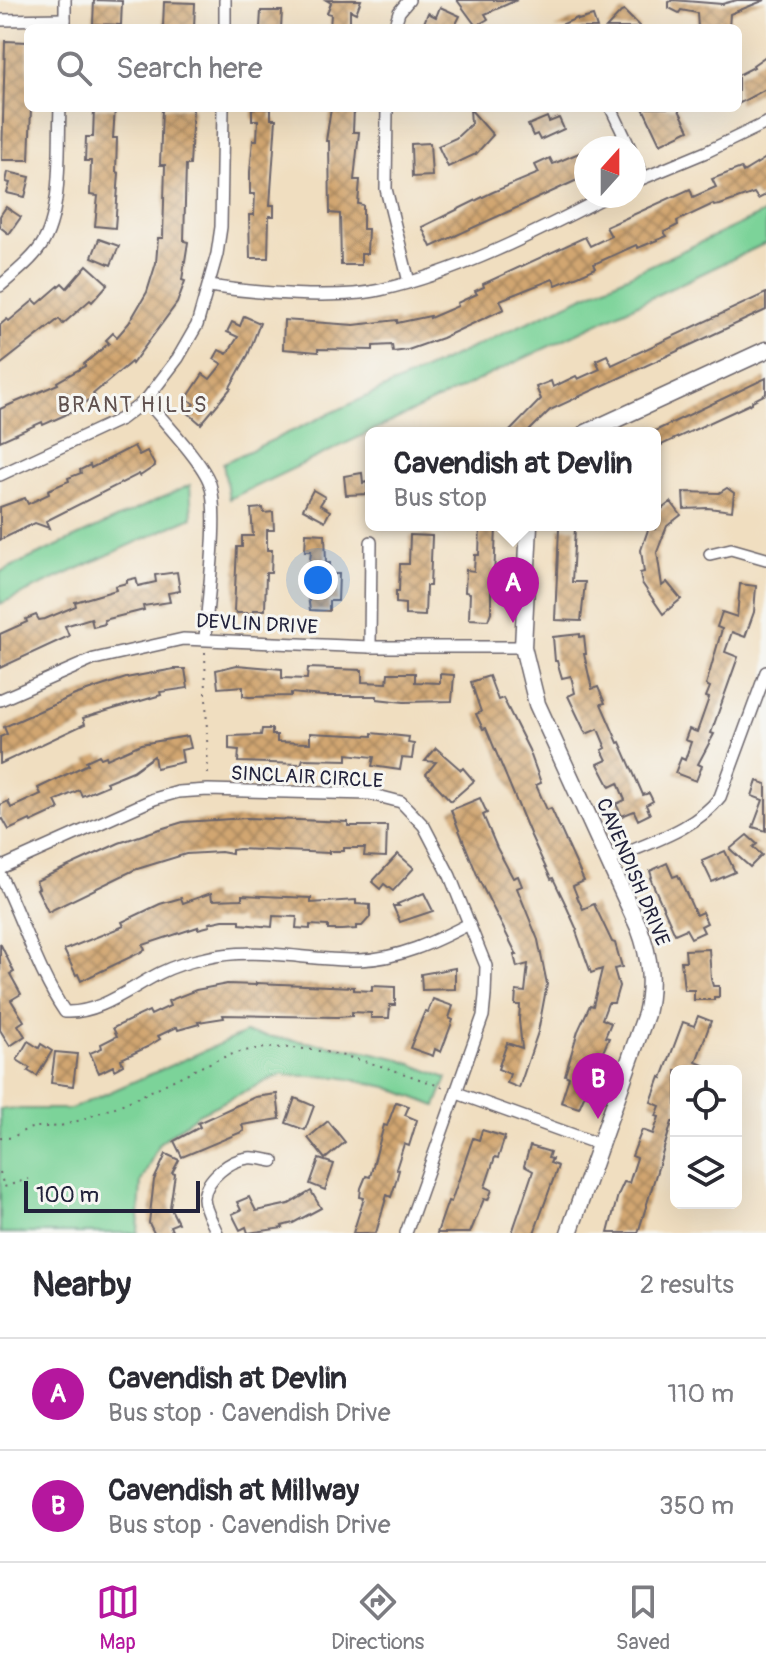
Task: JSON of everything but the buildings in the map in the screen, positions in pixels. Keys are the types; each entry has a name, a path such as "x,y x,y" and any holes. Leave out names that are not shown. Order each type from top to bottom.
{"street":[{"path":"0,20 65,24 65,0"},
{"path":"225,0 225,24"},
{"path":"395,24 399,12 409,0"},
{"path":"0,286 42,244 50,224 55,201 60,112"},
{"path":"0,475 121,419 146,400 178,358 197,325 221,227 223,112"},
{"path":"387,112 386,189 409,282"},
{"path":"613,112 624,136"},
{"path":"646,176 766,123"},
{"path":"209,286 246,292 334,294 378,291 444,272 581,208"},
{"path":"599,427 766,350"},
{"path":"146,400 200,466 210,483 214,505 205,639"},
{"name":"CAVENDISH DRIVE","path":"529,531 523,647 537,704 650,958 651,986 646,1014 569,1233"},
{"path":"370,647 371,542"},
{"path":"710,554 731,549 766,559"},
{"name":"DEVLIN DRIVE","path":"0,700 94,659 183,639 370,647 523,647"},
{"path":"608,861 702,818 715,804 766,672"},
{"name":"SINCLAIR CIRCLE","path":"0,868 154,799 178,792 370,794 401,802 424,826 450,876 486,966 483,1016 406,1233"},
{"path":"0,875 54,996 65,1012 80,1013 110,1001 163,972 208,957 240,953 360,960 400,954 469,924"},
{"path":"455,1097 601,1145"},
{"path":"217,1233 204,1196 219,1170 248,1158 273,1161"}],"path":[{"path":"205,639 208,790"},
{"path":"0,1137 12,1138 29,1127 60,1126 77,1121 123,1104 229,1055 268,1049 312,1051 362,1059 442,1087 455,1097"},
{"path":"0,1172 4,1187 28,1179"}],"green space":[{"path":"766,212 766,243 380,427 365,427 365,434 229,499 223,463"},
{"path":"190,485 192,517 0,604 0,572"},
{"path":"245,1033 396,1058 447,1078 436,1106 387,1087 339,1077 279,1075 198,1114 159,1143 141,1182 138,1233 0,1233 0,1109 71,1109"}],"place":[{"name":"Cavendish at Devlin","path":"513,623"},
{"name":"Cavendish at Millway","path":"598,1119"}],"district":[{"name":"BRANT HILLS","path":"133,405"}]}
